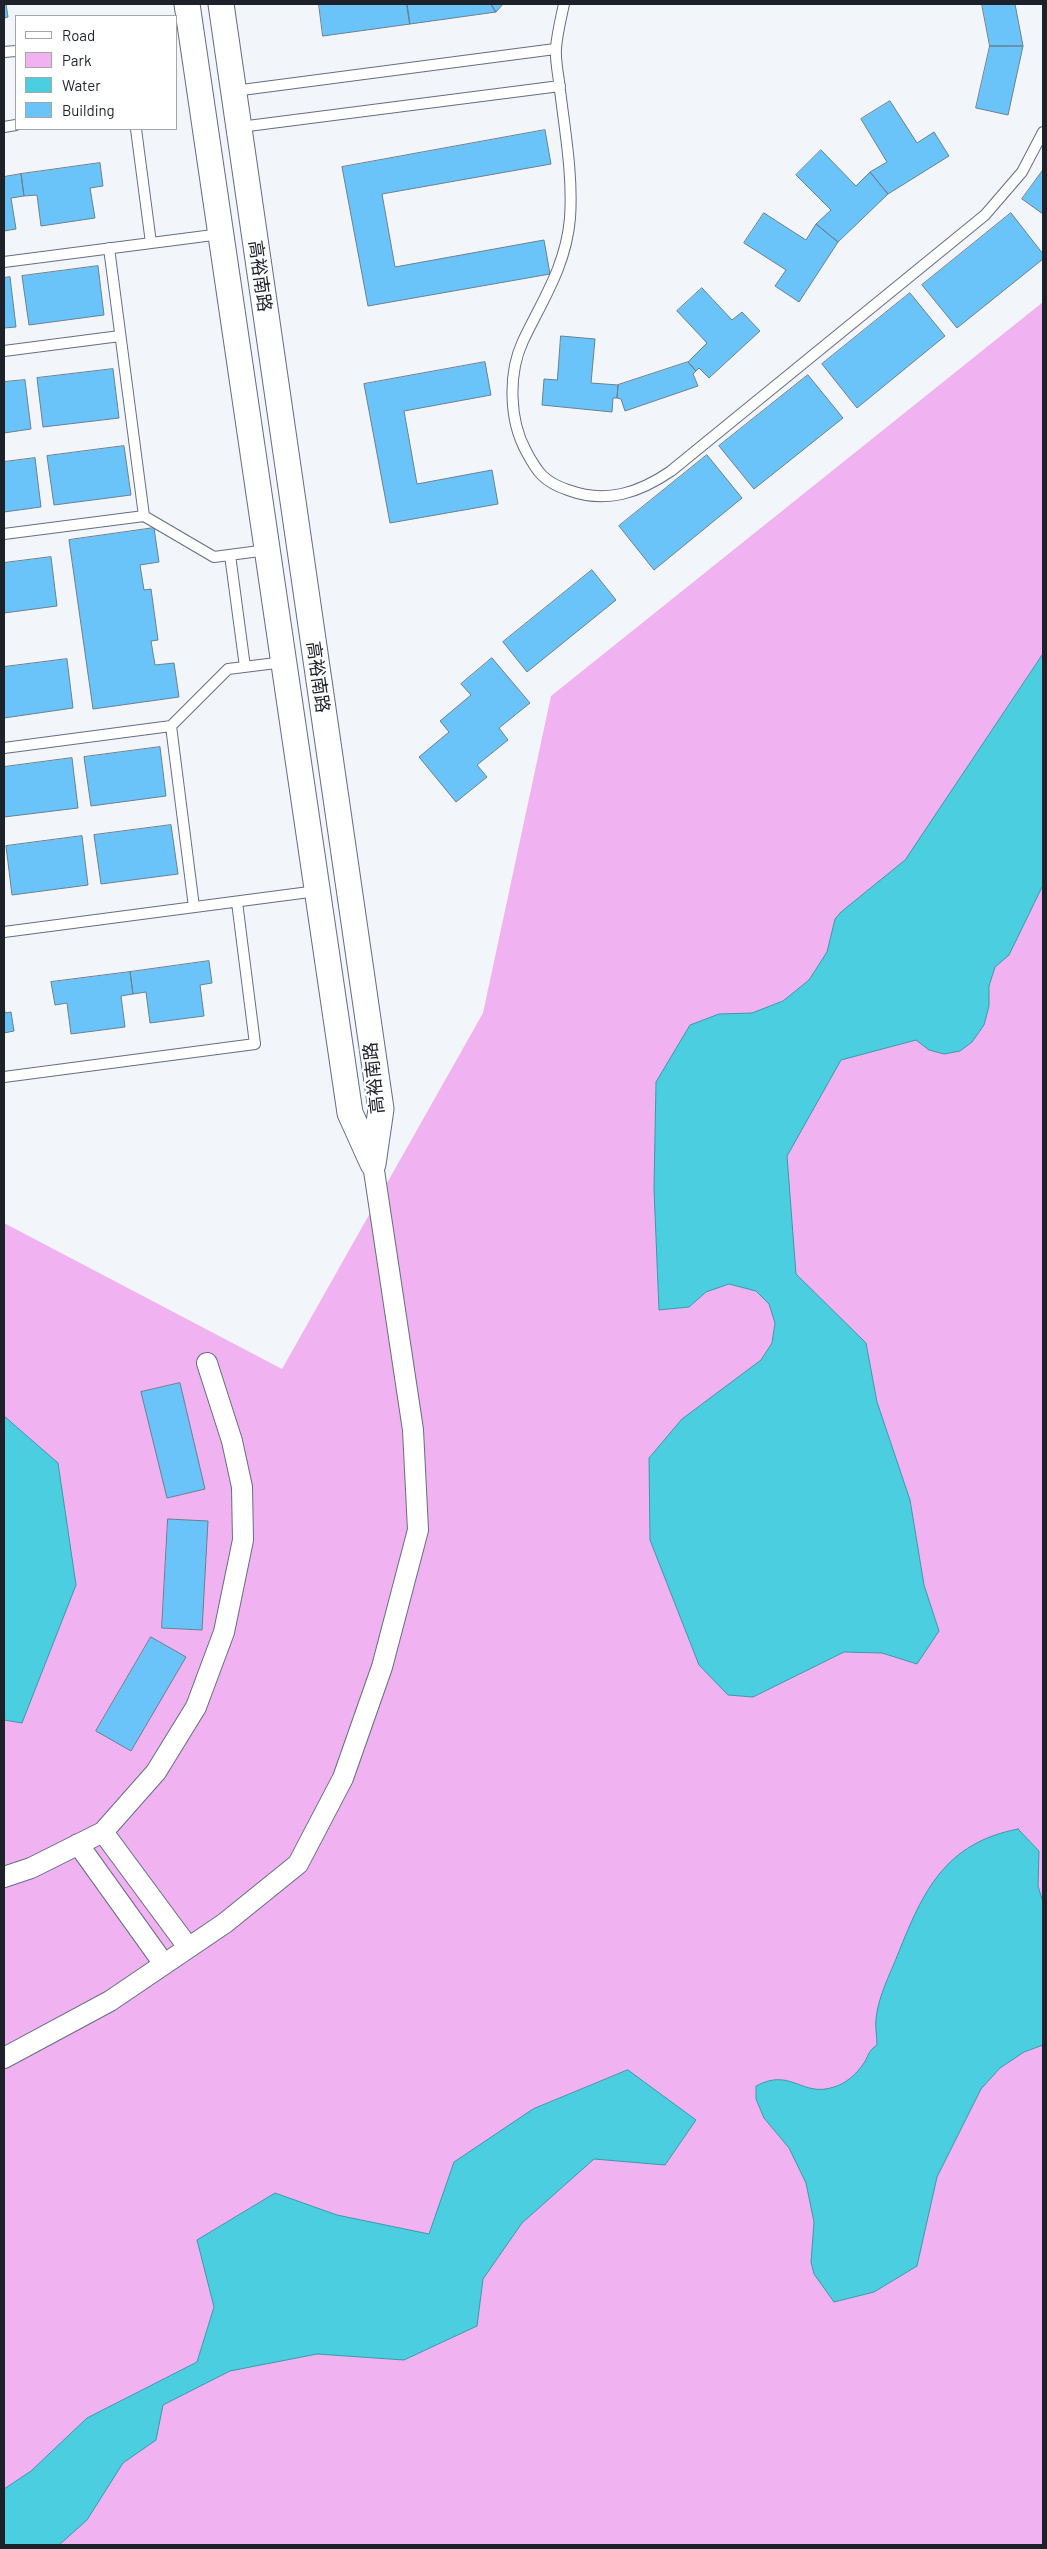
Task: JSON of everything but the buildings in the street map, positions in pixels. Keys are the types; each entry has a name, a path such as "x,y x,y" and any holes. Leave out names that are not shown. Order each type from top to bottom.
{"street":[{"name":"高裕南路","path":"221,4 381,1109 373,1164"},
{"name":"高裕南路","path":"184,20 220,234 350,1113 373,1164"},
{"path":"4,2058 110,2001 225,1923 298,1864 344,1778 382,1667 418,1530 413,1430 373,1164"},
{"path":"4,1877 31,1868 103,1832 156,1772 196,1707 224,1632 243,1540 242,1487 232,1441 207,1363"},
{"path":"103,1832 188,1947"},
{"path":"78,1844 164,1964"}],"lane":[{"path":"564,4 555,50 571,187 570,220 564,252 554,283 522,342 514,375 513,410 522,443 538,474 558,487 581,495 605,497 629,494 651,485 671,471 985,215 1022,172 1043,132"},
{"path":"233,91 555,50"},
{"path":"239,127 560,86"},
{"path":"136,130 151,242"},
{"path":"4,262 220,234"},
{"path":"109,248 144,516"},
{"path":"4,351 120,336"},
{"path":"4,534 144,516 214,557 267,550"},
{"path":"230,555 245,667"},
{"path":"4,748 171,726 228,669 284,662"},
{"path":"171,726 194,907"},
{"path":"4,932 317,891"},
{"path":"4,1077 255,1044 237,902"}],"green space":[{"path":"1043,302 1043,2545 4,2545 4,1223 282,1369 483,1013 551,696"}],"water":[{"path":"1043,654 1043,885 1009,955 995,967 989,986 989,1006 984,1025 972,1042 960,1051 944,1054 929,1050 916,1040 841,1060 787,1156 796,1274 866,1343 877,1402 910,1500 924,1585 939,1631 917,1664 882,1653 844,1652 753,1697 728,1695 699,1665 650,1540 649,1458 682,1419 761,1360 772,1343 775,1323 769,1304 756,1291 729,1284 706,1292 689,1307 659,1310 654,1189 656,1082 690,1025 719,1014 752,1013 783,1001 809,980 827,952 835,919 905,860"},
{"path":"4,1416 58,1463 76,1585 22,1723 4,1720"},
{"path":"1018,1829 1039,1851 1038,1886 1043,1902 1043,2045 1024,2052 1000,2068 981,2089 937,2177 917,2266 874,2292 834,2302 814,2274 811,2262 814,2222 806,2183 789,2148 764,2118 756,2099 756,2086 768,2081 778,2080 788,2081 813,2089 823,2089 838,2086 854,2075 864,2063 870,2051 877,2045 876,2019 882,1994 907,1931 928,1890 940,1873 955,1858 972,1846 993,1836"},
{"path":"628,2070 696,2120 665,2165 594,2159 522,2223 483,2279 477,2326 404,2360 317,2354 230,2371 163,2405 156,2440 123,2463 87,2520 59,2545 4,2545 4,2489 31,2471 87,2418 197,2362 214,2307 197,2240 275,2193 337,2215 429,2234 454,2162 533,2109"}]}
